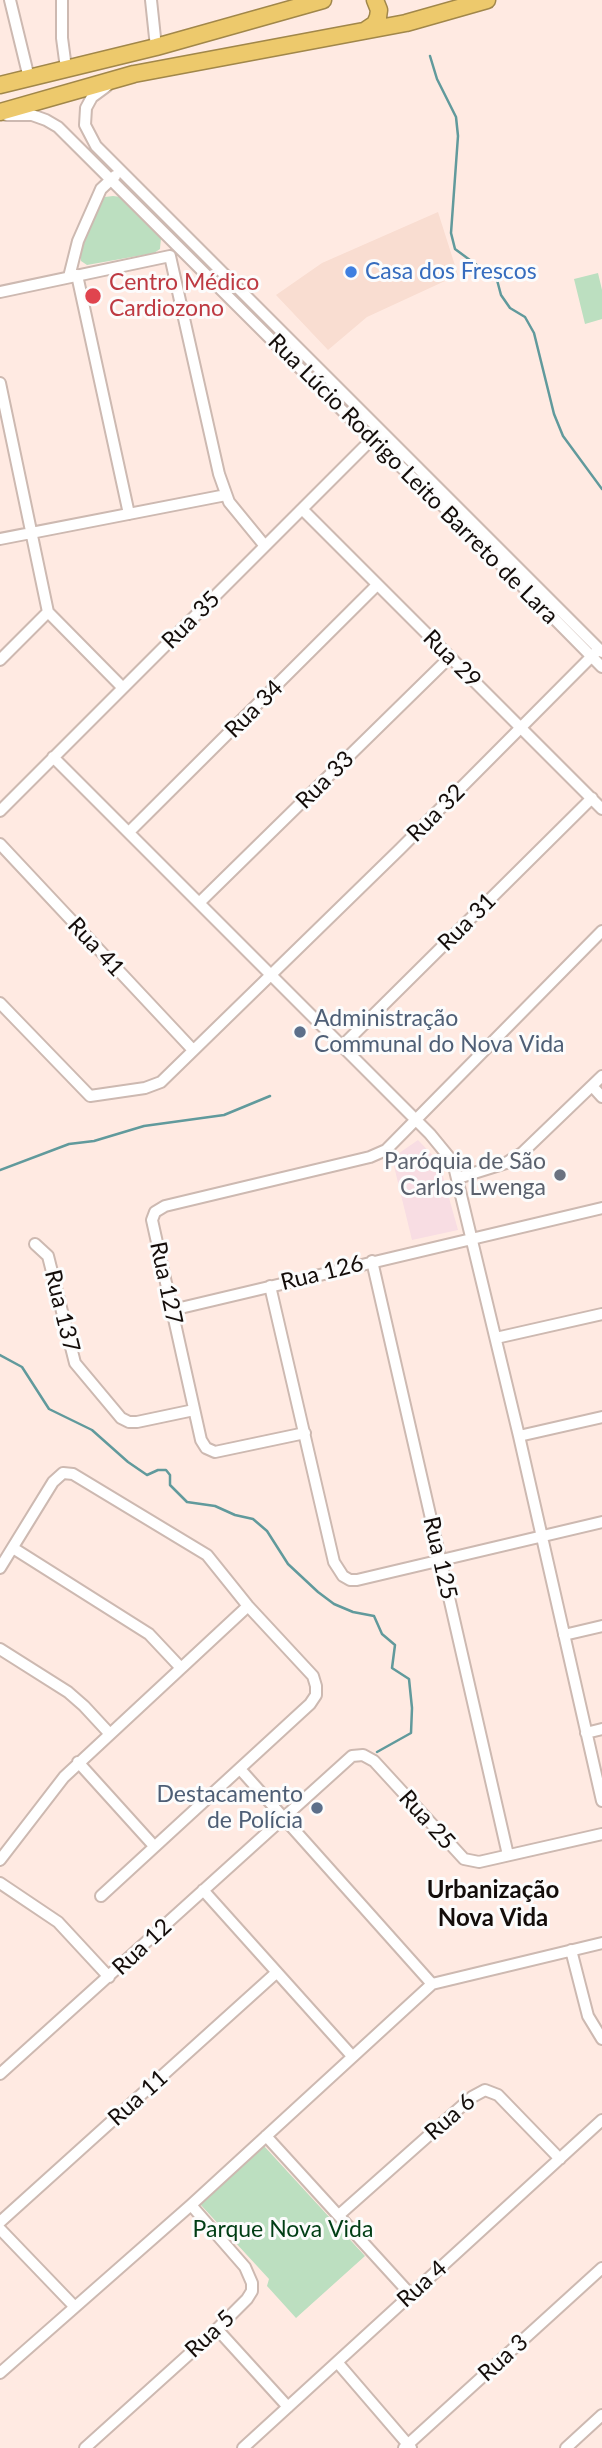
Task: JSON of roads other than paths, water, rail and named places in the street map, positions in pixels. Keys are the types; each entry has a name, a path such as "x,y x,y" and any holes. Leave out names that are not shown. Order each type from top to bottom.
{"highway":[{"path":"366,30 375,24 378,17 379,10 375,0"},
{"path":"0,114 134,74 406,23 487,0"},
{"path":"0,85 156,47 315,1"}],"street":[{"path":"10,0 29,78"},
{"path":"62,0 62,38 66,68"},
{"path":"150,0 156,47"},
{"name":"Rua Lúcio Rodrigo Leito Barreto de Lara","path":"134,74 102,88 92,97 86,108 85,125 96,146 382,430 597,653 602,667"},
{"name":"Rua Lúcio Rodrigo Leito Barreto de Lara","path":"0,114 32,115 58,127 372,440 597,653"},
{"path":"121,171 101,189 78,241 73,276 129,514"},
{"path":"0,292 170,256 189,238"},
{"path":"170,256 219,474 226,495 243,521 265,546"},
{"path":"0,383 48,612 123,688"},
{"name":"Rua 35","path":"0,811 382,430"},
{"path":"0,538 226,495"},
{"name":"Rua 29","path":"302,509 602,808"},
{"name":"Rua 34","path":"129,832 377,585"},
{"path":"0,660 48,612"},
{"name":"Rua 32","path":"0,1003 90,1096 155,1085 167,1078 597,653"},
{"name":"Rua 33","path":"199,903 450,657"},
{"path":"54,757 447,1153 458,1178 602,1801"},
{"name":"Rua 31","path":"342,1046 592,798"},
{"name":"Rua 41","path":"0,845 193,1050"},
{"name":"Rua 127","path":"305,1433 215,1452 206,1448 201,1440 152,1220 159,1209 377,1155 390,1147 602,931"},
{"path":"458,1178 517,1157 602,1076"},
{"path":"592,1086 602,1097"},
{"name":"Rua 126","path":"172,1310 602,1208"},
{"name":"Rua 137","path":"35,1244 48,1256 75,1363 121,1418 136,1422 194,1410"},
{"name":"Rua 125","path":"372,1261 508,1855"},
{"path":"270,1286 334,1562 343,1576 357,1580 602,1522"},
{"path":"496,1338 602,1314"},
{"path":"519,1436 602,1417"},
{"path":"0,1568 53,1482 63,1473 73,1474 207,1555 248,1606 313,1676 316,1695 310,1704 101,1896"},
{"path":"13,1548 149,1634 181,1668"},
{"path":"0,1860 78,1762 248,1606"},
{"path":"564,1635 602,1626"},
{"path":"0,1649 68,1692 109,1733"},
{"path":"586,1733 602,1729"},
{"name":"Rua 25","path":"282,1818 347,1759 363,1755 374,1761 464,1859 479,1862 602,1834"},
{"path":"78,1762 154,1846"},
{"path":"240,1769 432,1984"},
{"name":"Rua 12","path":"0,2074 282,1818"},
{"path":"0,1883 58,1922 109,1976"},
{"path":"203,1890 352,2056"},
{"path":"0,2373 191,2204 432,1984 602,1943"},
{"path":"571,1950 588,2016 602,2039"},
{"name":"Rua 11","path":"0,2222 276,1973"},
{"name":"Rua 6","path":"339,2215 472,2097 485,2090 498,2095 560,2159"},
{"name":"Rua 4","path":"243,2448 602,2120"},
{"path":"266,2136 411,2295"},
{"name":"Rua 5","path":"85,2448 217,2329 252,2291 253,2283 245,2267 191,2204"},
{"path":"0,2230 74,2306"},
{"name":"Rua 3","path":"408,2447 602,2268"},
{"path":"217,2329 288,2407"},
{"path":"337,2362 408,2447"},
{"path":"566,2448 602,2415"}],"waterway":[{"path":"430,56 437,79 456,117 458,136 451,233 455,249 497,280 501,295 510,308 525,317 534,333 554,414 563,436 602,489"},
{"path":"0,1170 69,1144 94,1141 144,1126 224,1115 270,1096"},
{"path":"0,1355 22,1367 49,1409 92,1430 147,1475 166,1470 170,1475 170,1485 187,1502 215,1506 253,1519 267,1531 288,1564 318,1592 334,1604 353,1612 374,1616 382,1634 395,1645 392,1668 409,1679 412,1708 411,1733 377,1752"}],"place":[{"name":"Casa dos Frescos","path":"351,272"},
{"name":"Centro Médico Cardiozono","path":"93,296"},
{"name":"Administração Communal do Nova Vida","path":"300,1032"},
{"name":"Paróquia de São Carlos Lwenga","path":"560,1175"},
{"name":"Destacamento de Polícia","path":"317,1808"}],"district":[{"name":"Urbanização Nova Vida","path":"493,1904"}],"park label":[{"name":"Parque Nova Vida","path":"283,2230"}]}
